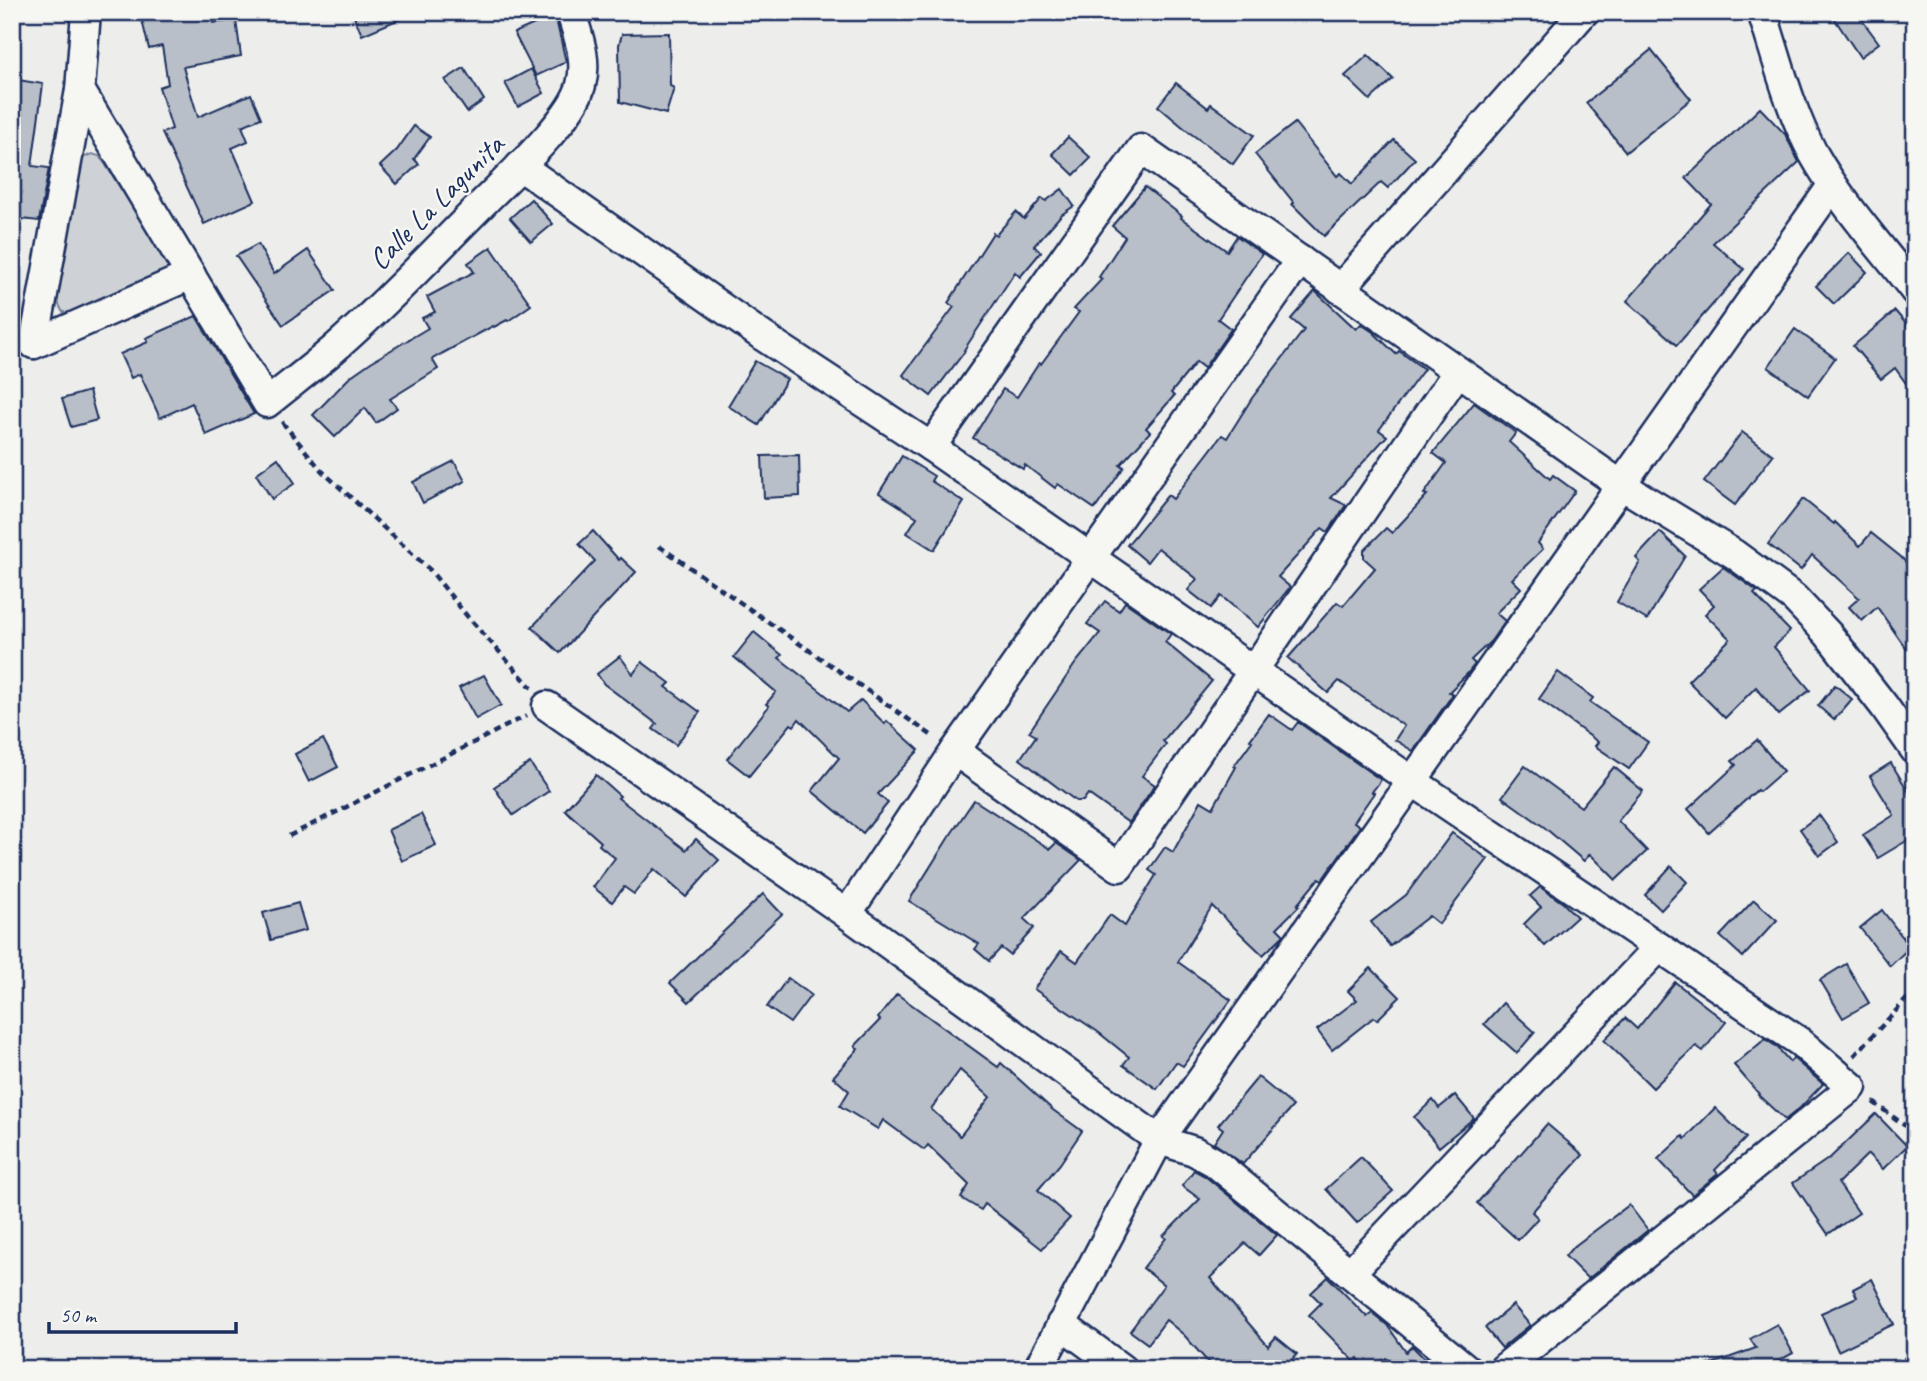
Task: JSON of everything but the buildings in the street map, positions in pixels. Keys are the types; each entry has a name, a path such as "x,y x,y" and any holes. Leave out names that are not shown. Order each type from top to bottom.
{"street":[{"path":"86,12 80,90 34,344 191,275"},
{"name":"Calle La Lagunita","path":"267,403 334,349 520,166 567,113 581,87 584,67 571,12"},
{"path":"1340,289 1584,12"},
{"path":"1762,12 1796,115 1812,150 1832,186 1915,290"},
{"path":"80,90 267,403"},
{"path":"931,447 1141,149 1621,485 1734,554 1794,598 1828,634 1915,750"},
{"path":"520,166 1412,781 1800,1042 1845,1080 1503,1369"},
{"path":"1038,1369 1160,1140 1832,186"},
{"path":"847,914 955,751 1300,260"},
{"path":"955,751 1119,867 1458,371"},
{"path":"547,706 847,914 1160,1140 1194,1151 1214,1162 1468,1369"},
{"path":"1350,1273 1659,947"},
{"path":"1061,1324 1122,1369"}],"path":[{"path":"267,403 322,471 430,570 547,706 289,836"},
{"path":"659,546 955,751"},
{"path":"1915,990 1845,1080 1915,1133"},
{"path":"1869,1369 1915,1356"}],"shaded area":[{"path":"92,154 99,156 105,164 169,264 170,270 69,315 62,311 55,296 78,160"}]}
